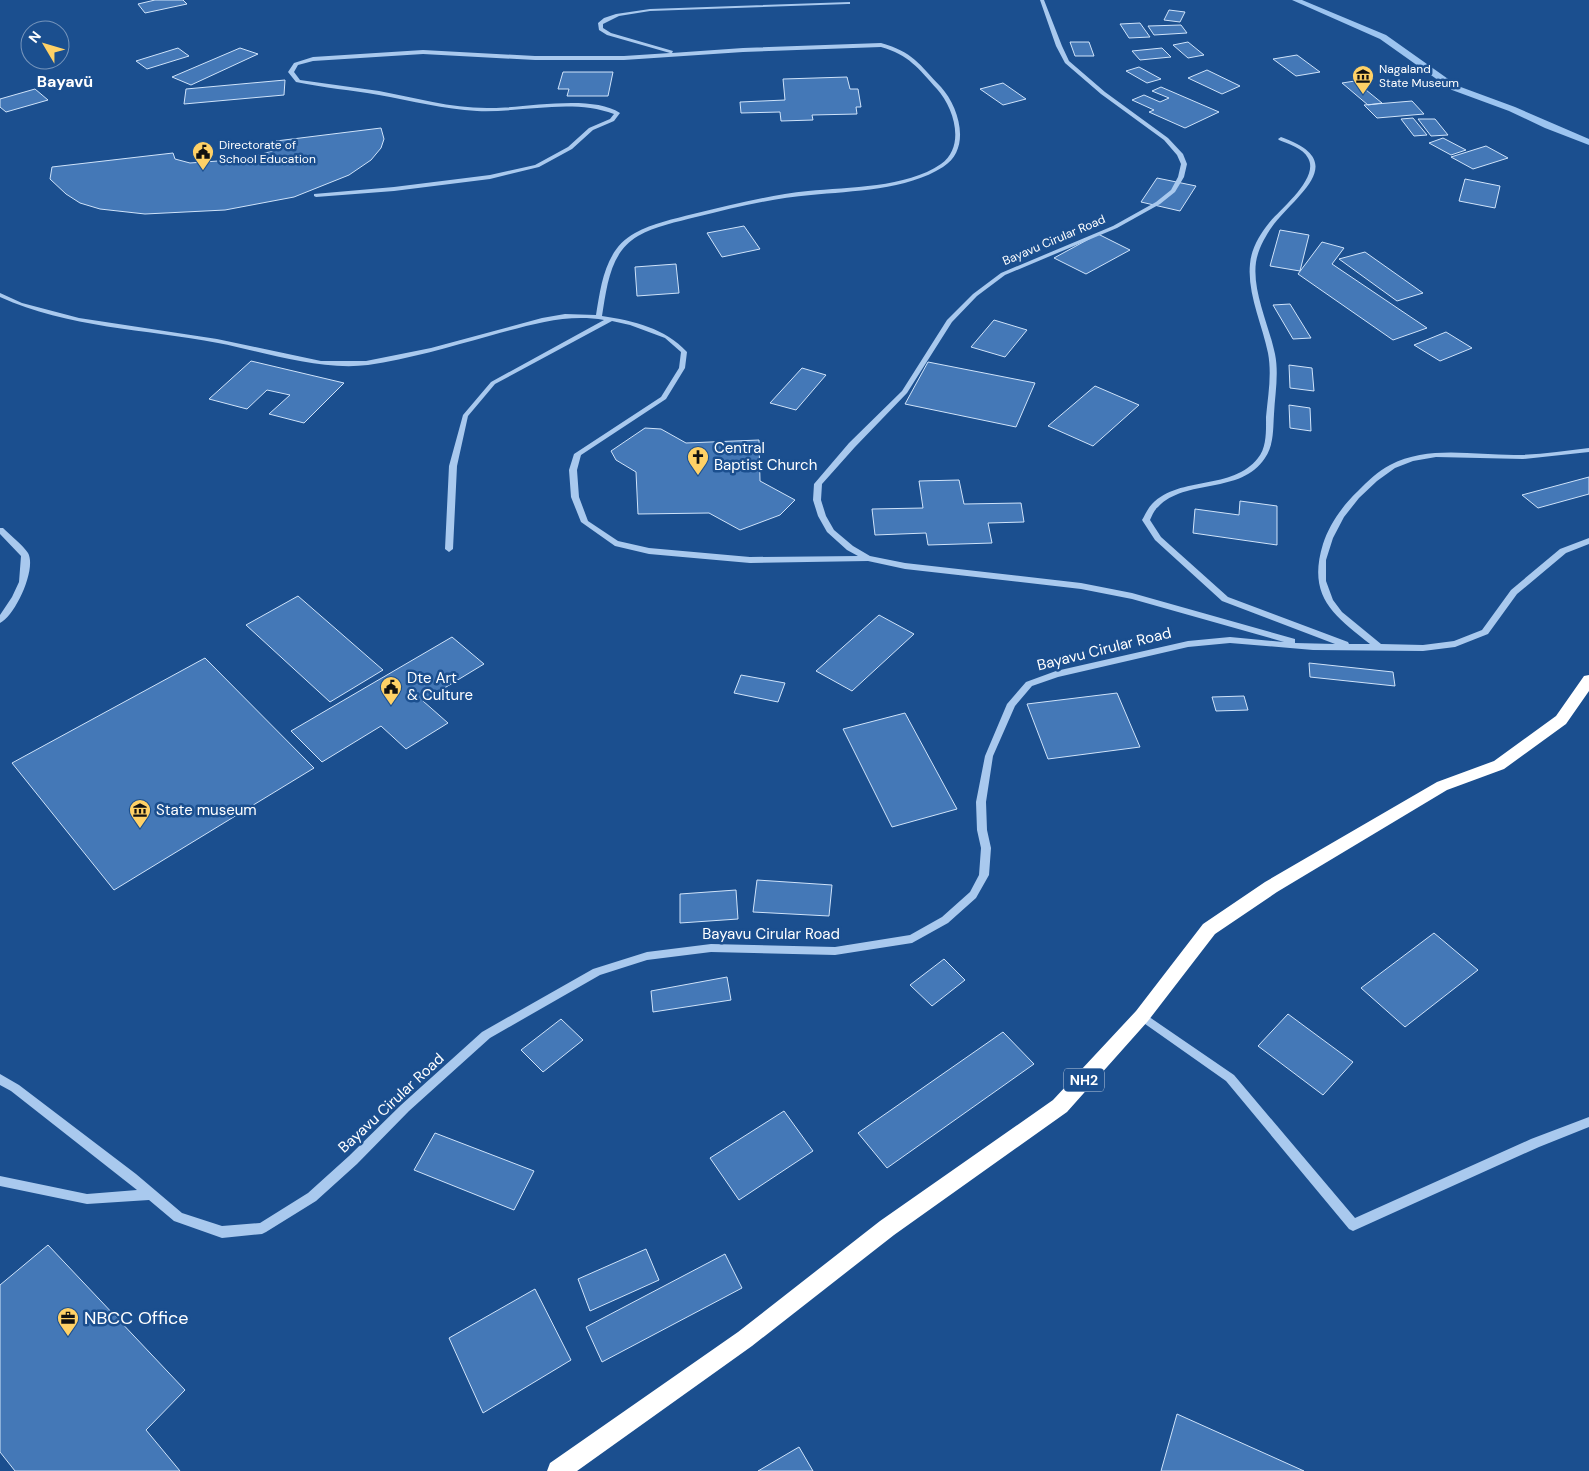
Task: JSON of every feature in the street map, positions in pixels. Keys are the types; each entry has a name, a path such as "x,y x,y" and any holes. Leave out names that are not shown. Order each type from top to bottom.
{"highway":[{"name":"NH2","path":"558,1471 745,1339 887,1228 1060,1106 1142,1016 1210,929 1271,887 1442,786 1499,765 1561,720 1589,680"}],"street":[{"name":"Bayavu Cirular Road","path":"1042,0 1067,62 1103,93 1150,126 1180,154 1184,164 1181,177 1173,191 1158,203 1115,228 1004,274 975,295 948,321 905,392 852,445 818,484 817,500 822,516 831,532 850,548 868,558 905,566 1082,586 1132,596 1313,647"},
{"path":"678,54 609,34 601,29 600,23 607,18 619,14 650,10 848,3"},
{"path":"316,195 394,189 490,177 537,166 570,148 591,129 612,120 617,113 601,107 567,105 507,109 453,108 379,93 298,81 291,72 296,64 322,58 423,52 544,58 624,58 882,44 897,48 912,57 944,94 956,118 956,141 952,156 943,165 922,176 848,190 789,196 726,208 678,220 635,235 621,247 607,270 599,317"},
{"path":"1281,139 1308,154 1313,161 1311,177 1269,225 1256,249 1253,264 1255,283 1273,367 1268,439 1262,458 1249,470 1229,480 1174,494 1157,502 1148,512 1146,520 1150,532 1163,545 1225,599 1352,647"},
{"path":"0,295 20,304 79,320 217,341 321,363 342,364 366,363 432,350 542,320 565,316 599,317 632,323 667,337 684,352 682,368 664,398 578,454 573,470 575,497 585,522 615,543 649,551 750,560 868,558"},
{"path":"450,549 453,466 464,416 493,383 611,319"},
{"path":"1379,647 1347,621 1328,600 1322,580 1321,556 1330,533 1342,513 1373,481 1389,468 1409,460 1430,455 1550,456 1589,450"},
{"path":"0,530 25,555 27,573 19,594 0,620"},
{"name":"Bayavu Cirular Road","path":"0,1079 15,1088 178,1217 222,1232 262,1228 312,1197 405,1108 486,1035 597,972 647,956 712,948 835,951 912,939 945,920 972,895 984,874 986,848 982,830 982,802 989,756 1010,704 1029,684 1056,674 1188,644 1230,640 1313,647 1423,648 1456,644 1485,632 1514,592 1562,550 1589,541"},
{"path":"1142,1016 1230,1078 1353,1225 1536,1143 1589,1122"},
{"path":"0,1180 88,1199 151,1194"}],"building":[{"path":"155,0 183,0 187,4 145,13 138,4"},
{"path":"1169,10 1185,12 1180,22 1164,20"},
{"path":"1140,23 1150,37 1129,38 1120,24"},
{"path":"1181,25 1187,33 1154,35 1148,26"},
{"path":"1070,42 1089,42 1094,56 1075,56"},
{"path":"1188,42 1204,55 1188,58 1173,45"},
{"path":"178,48 189,56 147,69 136,61"},
{"path":"240,48 258,54 191,85 172,77"},
{"path":"1162,48 1171,57 1140,60 1132,51"},
{"path":"1297,55 1320,72 1296,76 1273,59"},
{"path":"1139,67 1161,79 1147,83 1126,71"},
{"path":"1207,70 1240,86 1222,94 1188,78"},
{"path":"563,72 613,72 608,96 567,96 569,89 558,89"},
{"path":"847,77 850,89 858,89 861,107 856,107 857,114 812,115 813,120 781,121 780,112 741,113 740,102 785,100 783,79"},
{"path":"285,80 284,95 184,104 186,89"},
{"path":"1355,81 1382,103 1368,105 1342,83"},
{"path":"1003,83 1026,99 1003,105 980,89"},
{"path":"1161,87 1219,112 1185,128 1149,112 1154,110 1132,100 1144,95 1160,102 1169,98 1152,91"},
{"path":"35,89 48,100 6,112 0,107 0,99"},
{"path":"1412,101 1424,114 1377,118 1364,105"},
{"path":"1413,118 1427,135 1414,136 1401,119"},
{"path":"1418,119 1435,119 1448,135 1431,136"},
{"name":"Directorate of School Education","path":"381,128 384,139 381,148 371,160 349,175 294,197 225,210 145,214 100,209 80,203 66,194 50,179 52,167 173,153 175,159 190,163 246,159 275,150 276,141"},
{"path":"1443,138 1466,150 1451,155 1429,143"},
{"path":"1486,146 1508,158 1473,169 1451,157"},
{"path":"1157,178 1196,186 1180,211 1141,202"},
{"path":"1465,179 1500,186 1495,208 1459,201"},
{"path":"744,226 760,249 722,257 707,233"},
{"path":"1280,230 1309,235 1300,271 1270,266"},
{"path":"1098,234 1130,250 1086,274 1054,258"},
{"path":"1322,242 1344,248 1332,264 1427,328 1393,340 1298,274"},
{"path":"1365,252 1423,293 1397,301 1339,259"},
{"path":"676,264 679,293 637,296 635,267"},
{"path":"1290,304 1311,338 1293,339 1273,305"},
{"path":"994,320 1027,330 1005,357 971,347"},
{"path":"1446,332 1472,348 1440,361 1414,345"},
{"path":"251,361 344,383 304,423 269,414 290,395 267,390 247,409 209,399"},
{"path":"928,362 1035,383 1016,427 905,404"},
{"path":"1289,365 1312,368 1314,391 1290,388"},
{"path":"802,368 826,375 796,410 770,403"},
{"path":"1095,386 1139,405 1093,446 1048,426"},
{"path":"1289,405 1310,408 1311,431 1290,428"},
{"name":"Central Baptist Church","path":"645,428 661,429 686,443 759,440 760,481 795,500 780,515 740,530 709,513 638,514 636,472 616,460 611,451"},
{"path":"1589,477 1589,494 1538,508 1522,495"},
{"path":"959,480 964,504 1021,503 1024,522 988,523 992,543 928,545 926,533 875,535 872,509 923,508 919,481"},
{"path":"1240,501 1277,506 1277,545 1193,533 1195,509 1239,515"},
{"path":"298,596 383,670 330,702 246,625"},
{"path":"879,615 914,634 852,691 816,671"},
{"path":"452,637 484,664 423,701 448,723 406,749 381,726 322,762 291,731"},
{"name":"State museum","path":"205,658 314,768 114,890 12,763"},
{"path":"1309,663 1393,672 1395,686 1310,677"},
{"path":"741,675 785,683 778,702 734,693"},
{"path":"1117,693 1140,747 1048,759 1027,704"},
{"path":"1244,696 1248,710 1216,711 1212,697"},
{"path":"905,713 957,809 892,827 843,729"},
{"path":"757,880 832,885 829,916 753,912"},
{"path":"736,890 738,919 680,923 680,894"},
{"path":"1434,933 1478,970 1405,1027 1361,988"},
{"path":"944,959 965,980 932,1006 910,985"},
{"path":"727,977 731,1000 653,1012 651,991"},
{"path":"1288,1014 1353,1062 1323,1095 1258,1046"},
{"path":"561,1019 583,1040 543,1072 521,1050"},
{"path":"1003,1032 1034,1064 887,1168 858,1133"},
{"path":"784,1111 813,1151 739,1200 710,1158"},
{"path":"435,1133 534,1171 514,1210 414,1170"},
{"name":"NBCC Office","path":"48,1245 185,1390 146,1430 180,1471 15,1471 0,1452 0,1285"},
{"path":"646,1249 659,1280 590,1311 578,1279"},
{"path":"725,1254 742,1288 602,1362 586,1327"},
{"path":"535,1289 571,1360 483,1413 449,1338"},
{"path":"1177,1414 1304,1471 1161,1471"},
{"path":"799,1447 813,1471 758,1471"}],"waterway":[{"path":"1296,0 1383,37 1455,88 1512,109 1589,142"}],"place":[{"name":"Nagaland State Museum","path":"1363,95"},
{"name":"Directorate of School Education","path":"203,171"},
{"name":"Central Baptist Church","path":"698,476"},
{"name":"Dte Art & Culture","path":"391,706"},
{"name":"State museum","path":"140,829"},
{"name":"NBCC Office","path":"68,1337"}],"district":[{"name":"Bayavü","path":"65,81"}]}
